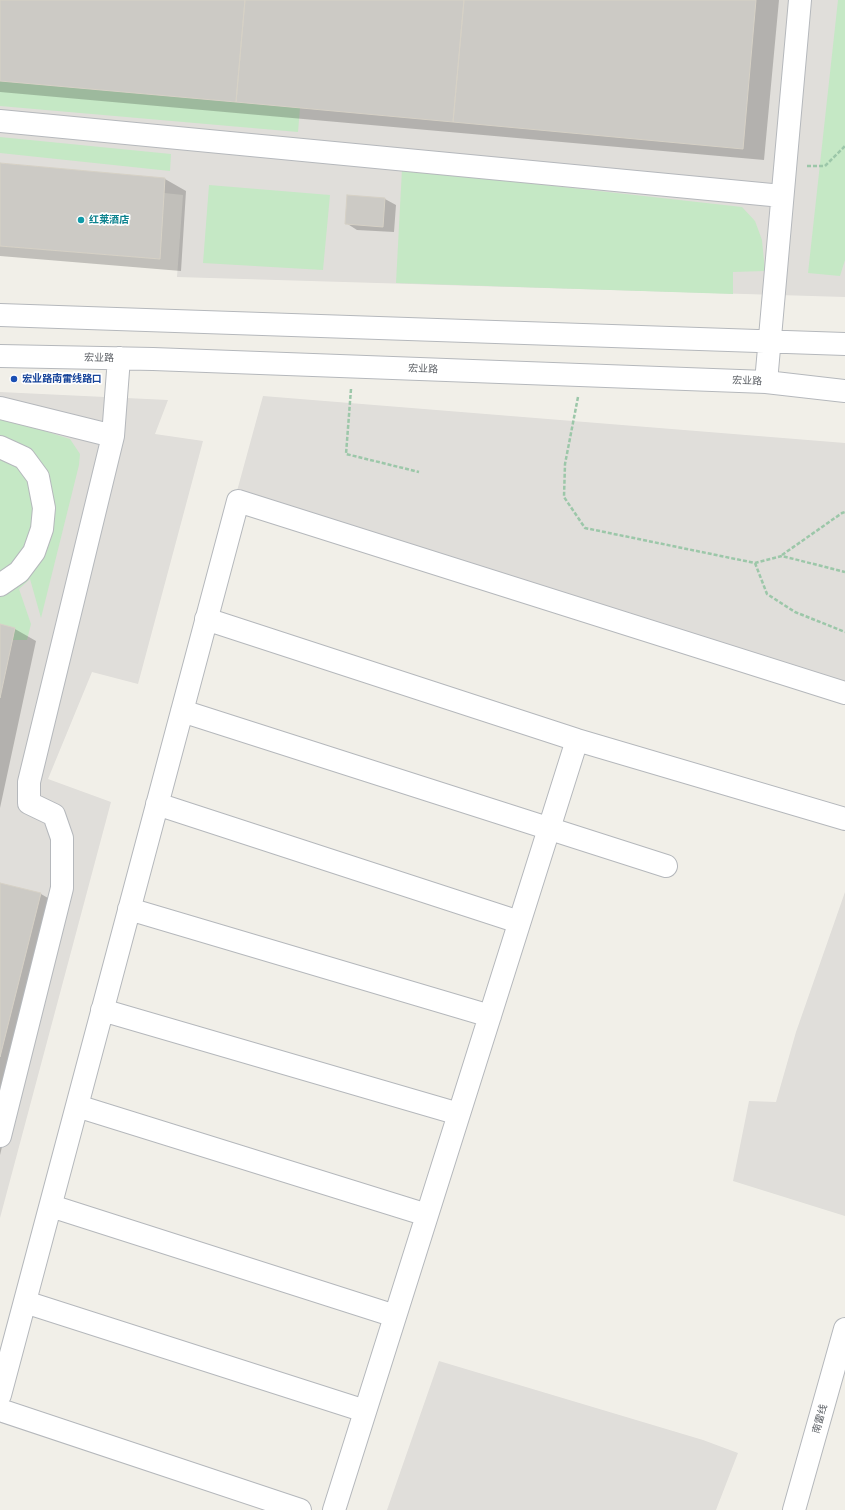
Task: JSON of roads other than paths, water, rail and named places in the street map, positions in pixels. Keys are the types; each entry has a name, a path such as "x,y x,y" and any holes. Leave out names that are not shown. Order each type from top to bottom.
{"street":[{"path":"766,382 800,0"},
{"path":"0,121 782,196"},
{"path":"0,315 845,344"},
{"name":"宏业路","path":"0,356 119,358 766,382 845,391"},
{"path":"0,1136 62,888 62,838 54,815 29,803 29,782 114,436 119,358"},
{"path":"0,408 114,436"},
{"path":"0,447 24,458 38,477 44,508 42,529 34,552 19,572 0,585"},
{"path":"0,1395 238,501 845,693"},
{"path":"206,619 577,740 845,819"},
{"path":"182,711 666,866"},
{"path":"334,1510 577,740"},
{"path":"157,804 519,922"},
{"path":"129,909 490,1016"},
{"path":"102,1010 459,1114"},
{"path":"77,1106 427,1215"},
{"path":"51,1206 395,1316"},
{"path":"25,1302 365,1411"},
{"name":"南雷线","path":"794,1510 845,1329"},
{"path":"0,1410 300,1510"}],"place":[{"name":"红莱酒店","path":"81,220"},
{"name":"宏业路南雷线路口","path":"14,379"}]}
